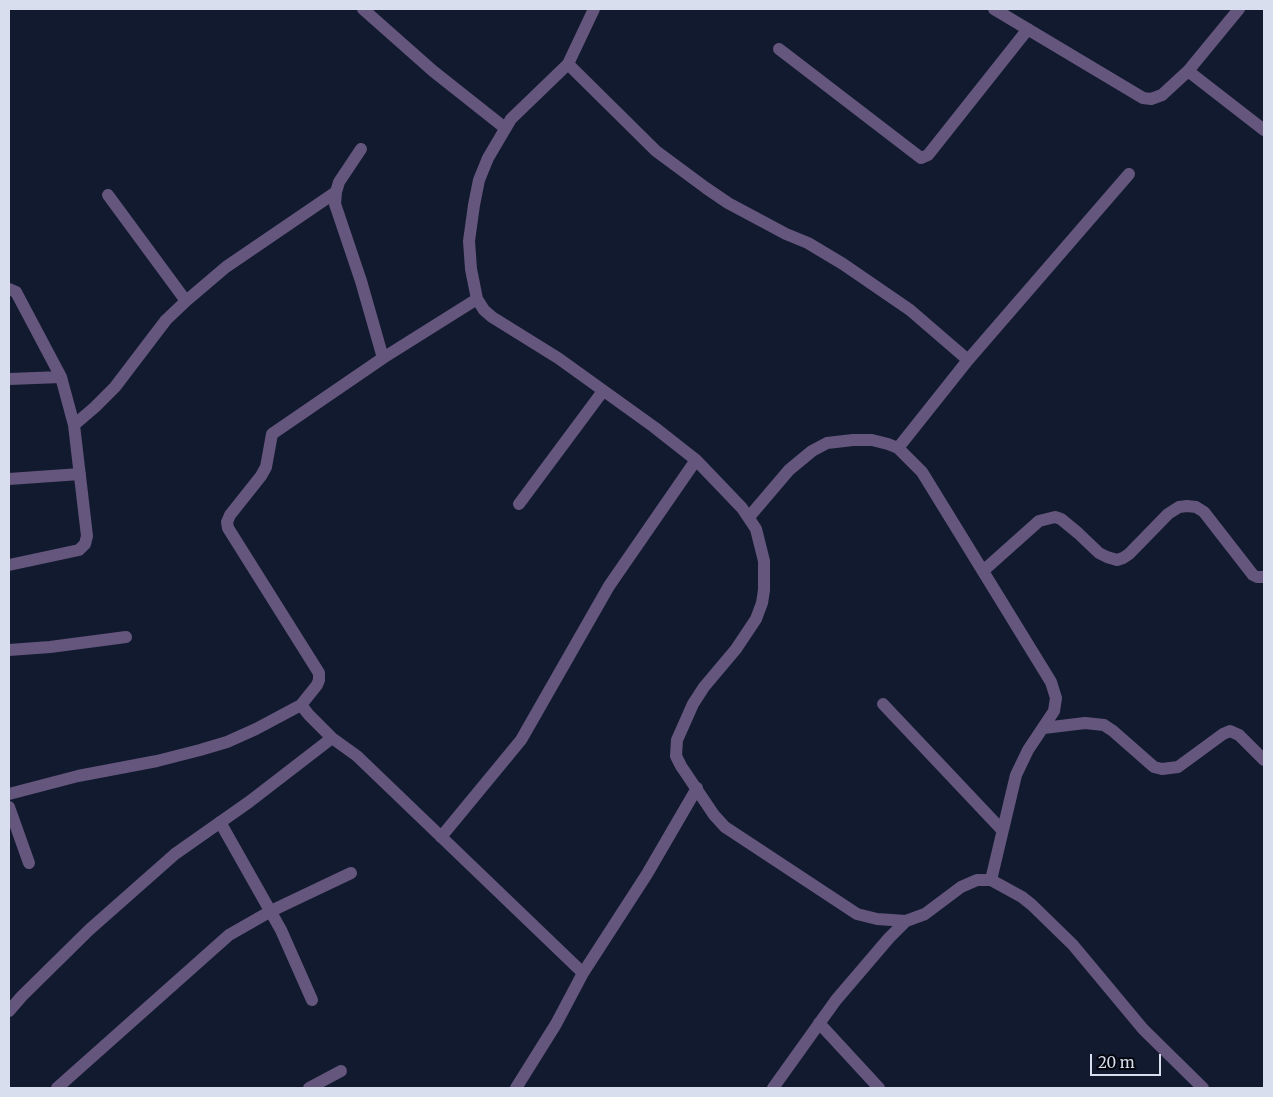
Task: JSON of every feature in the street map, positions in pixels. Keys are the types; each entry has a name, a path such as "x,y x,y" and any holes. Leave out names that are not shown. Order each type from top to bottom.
{"street":[{"path":"363,9 433,71 506,128"},
{"path":"594,9 568,64 520,109 488,158 479,180 474,205 469,241 471,269 477,299 492,317 551,353 604,390 696,460 749,516 756,529 764,561 762,603 756,619 736,649 704,687 693,704 677,740 676,756 686,774 714,815 725,827 857,914 877,919 906,921 925,914 969,883 977,880 991,880 1022,897 1073,945 1143,1029 1203,1088"},
{"path":"994,9 1143,98 1151,99 1162,95 1188,71 1240,9"},
{"path":"778,48 921,158 928,155 1028,29"},
{"path":"568,64 656,151 698,183 728,203 786,234 808,243 843,264 910,310 968,360"},
{"path":"1188,71 1264,130"},
{"path":"361,149 339,182 335,204 361,281 383,358"},
{"path":"898,448 968,360 1129,174"},
{"path":"74,425 116,387 166,320 186,301 226,267 336,192"},
{"path":"108,195 186,301"},
{"path":"9,289 16,292 61,378 74,425 87,536 85,544 79,550 9,565"},
{"path":"9,794 78,776 157,761 200,750 242,735 301,705 317,685 319,673 231,535 227,522 233,509 261,476 266,467 272,434 383,358 477,299"},
{"path":"9,379 61,378"},
{"path":"518,504 604,390"},
{"path":"749,516 789,470 812,451 827,443 872,440 888,444 898,448 922,472 1051,682 1056,698 1054,711 1028,750 1016,775 991,880"},
{"path":"441,837 521,740 609,586 696,460"},
{"path":"9,479 80,474"},
{"path":"984,571 1038,520 1061,519 1099,553 1117,560 1129,554 1168,514 1187,506 1196,507 1204,512 1253,575 1264,577"},
{"path":"9,650 50,647 126,637"},
{"path":"883,704 1002,830"},
{"path":"301,705 332,738 356,756 583,973"},
{"path":"1044,728 1085,723 1104,725 1154,767 1162,769 1178,767 1223,734 1230,731 1239,735 1264,760"},
{"path":"9,1012 22,996 127,895 175,854 332,738"},
{"path":"522,1086 583,973 648,874 697,788"},
{"path":"9,807 29,862"},
{"path":"220,822 281,930 312,1000"},
{"path":"57,1088 191,970 212,948 229,935 270,911 351,873"},
{"path":"774,1088 819,1023 889,938 906,921"},
{"path":"819,1023 879,1088"},
{"path":"309,1088 341,1071"}]}
